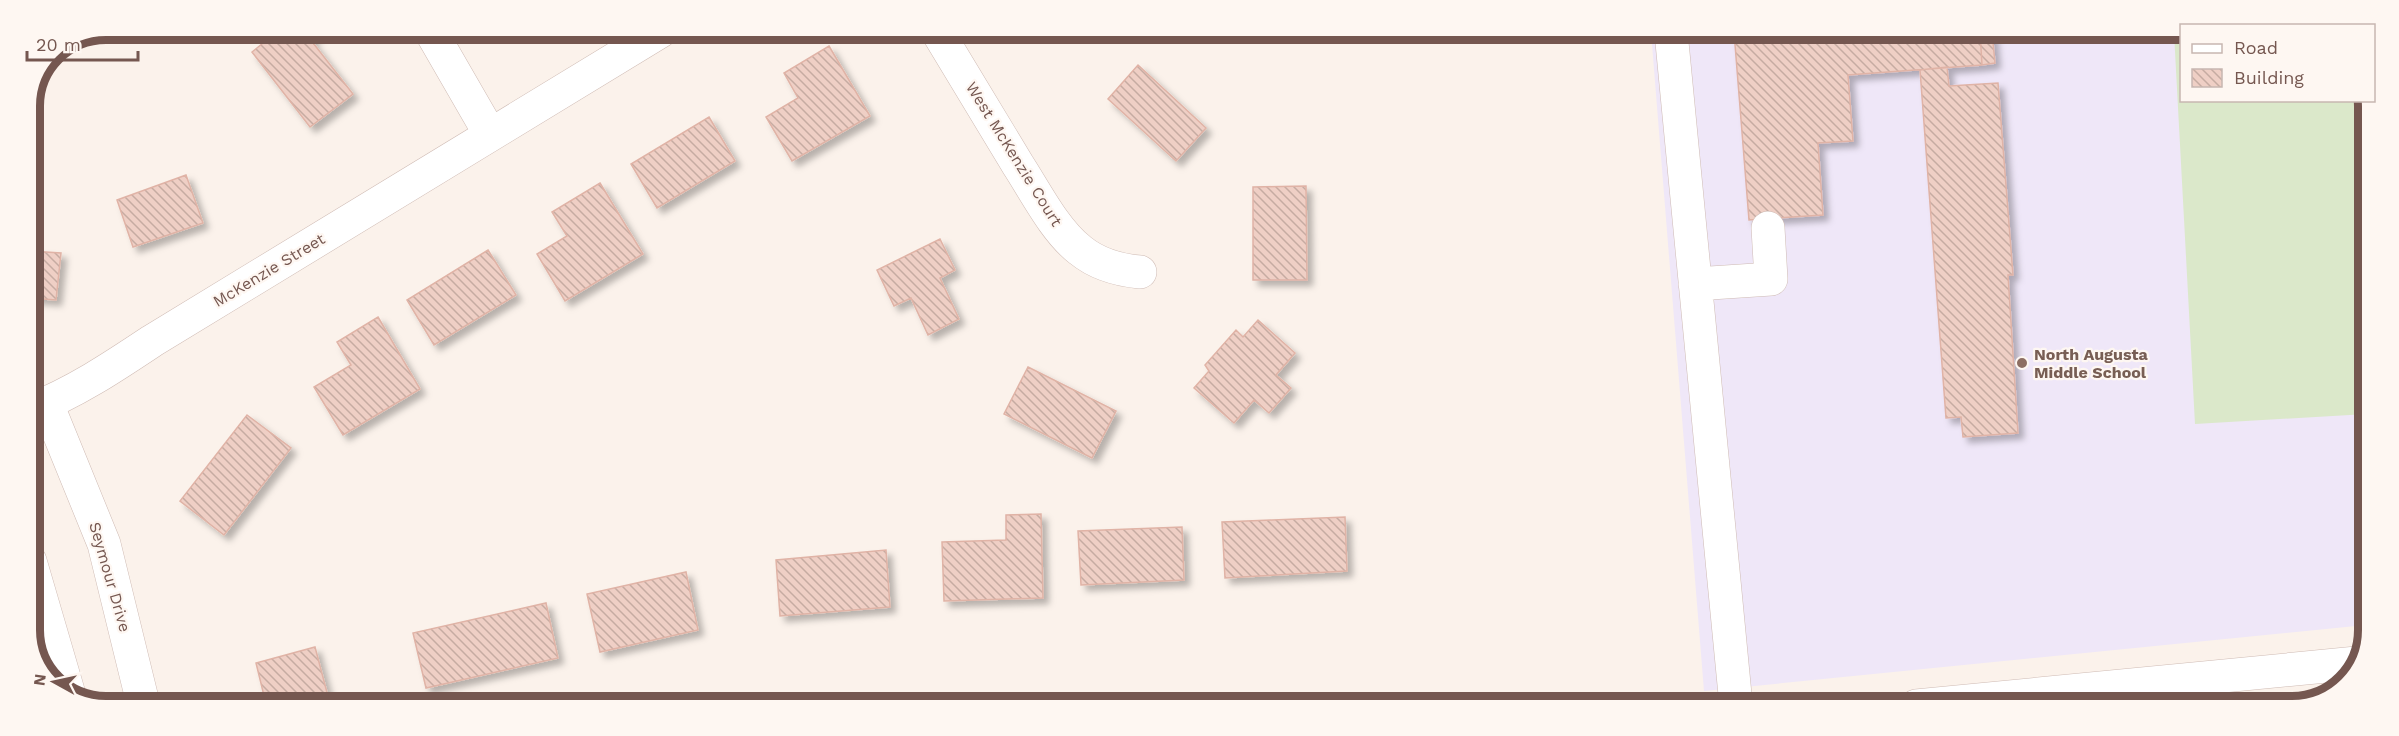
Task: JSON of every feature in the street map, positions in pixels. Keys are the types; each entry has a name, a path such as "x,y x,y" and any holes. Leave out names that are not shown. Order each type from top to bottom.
{"street":[{"path":"436,40 490,134"},
{"name":"McKenzie Street","path":"41,406 105,373 162,335 646,40"},
{"name":"West McKenzie Court","path":"942,40 1036,194 1064,234 1080,250 1100,262 1121,270 1140,272"},
{"path":"1672,40 1735,696"},
{"path":"1695,284 1771,279 1768,228"},
{"name":"Seymour Drive","path":"41,412 104,543 141,696"},
{"path":"41,599 65,680"},
{"path":"2019,696 2348,664"}],"shaded area":[{"name":"North Augusta Middle School","path":"1652,40 2180,40 2180,102 2358,102 2358,626 1704,691"}],"green space":[{"path":"2174,40 2180,40 2180,102 2358,102 2358,415 2195,424"}],"building":[{"path":"267,40 311,40 353,94 310,127 252,52"},
{"path":"1735,40 1980,40 1982,65 1848,75 1853,141 1818,143 1823,215 1749,220"},
{"path":"1980,40 1993,40 1995,63 1982,65"},
{"path":"829,46 870,116 792,161 766,117 798,98 784,73"},
{"path":"1138,65 1206,128 1176,161 1108,99"},
{"path":"1947,67 1949,86 1998,83 2013,275 2008,275 2018,433 1963,437 1961,417 1946,418 1920,70"},
{"path":"709,117 735,161 657,208 631,164"},
{"path":"186,175 203,223 133,247 117,200"},
{"path":"600,183 643,254 565,301 537,254 567,236 552,212"},
{"path":"1306,186 1307,280 1253,280 1253,187"},
{"path":"940,239 955,270 940,278 959,319 928,335 911,298 894,306 877,270"},
{"path":"488,250 516,295 434,345 407,300"},
{"path":"40,252 61,253 56,300 40,299"},
{"path":"378,317 420,389 343,435 314,387 351,365 337,342"},
{"path":"1258,320 1295,353 1276,375 1291,388 1269,413 1254,400 1234,423 1194,388 1209,371 1205,365 1236,330 1243,337"},
{"path":"1028,367 1116,411 1092,458 1004,414"},
{"path":"247,415 291,448 224,535 180,501"},
{"path":"1041,514 1043,598 944,601 942,542 1006,540 1006,515"},
{"path":"1345,517 1347,571 1225,578 1222,522"},
{"path":"1182,527 1184,580 1081,585 1078,531"},
{"path":"886,550 890,607 780,616 776,560"},
{"path":"686,572 698,630 600,652 587,594"},
{"path":"546,603 558,658 426,688 413,633"},
{"path":"315,647 328,696 264,696 256,663"}],"place":[{"name":"North Augusta Middle School","path":"2022,363"}]}
